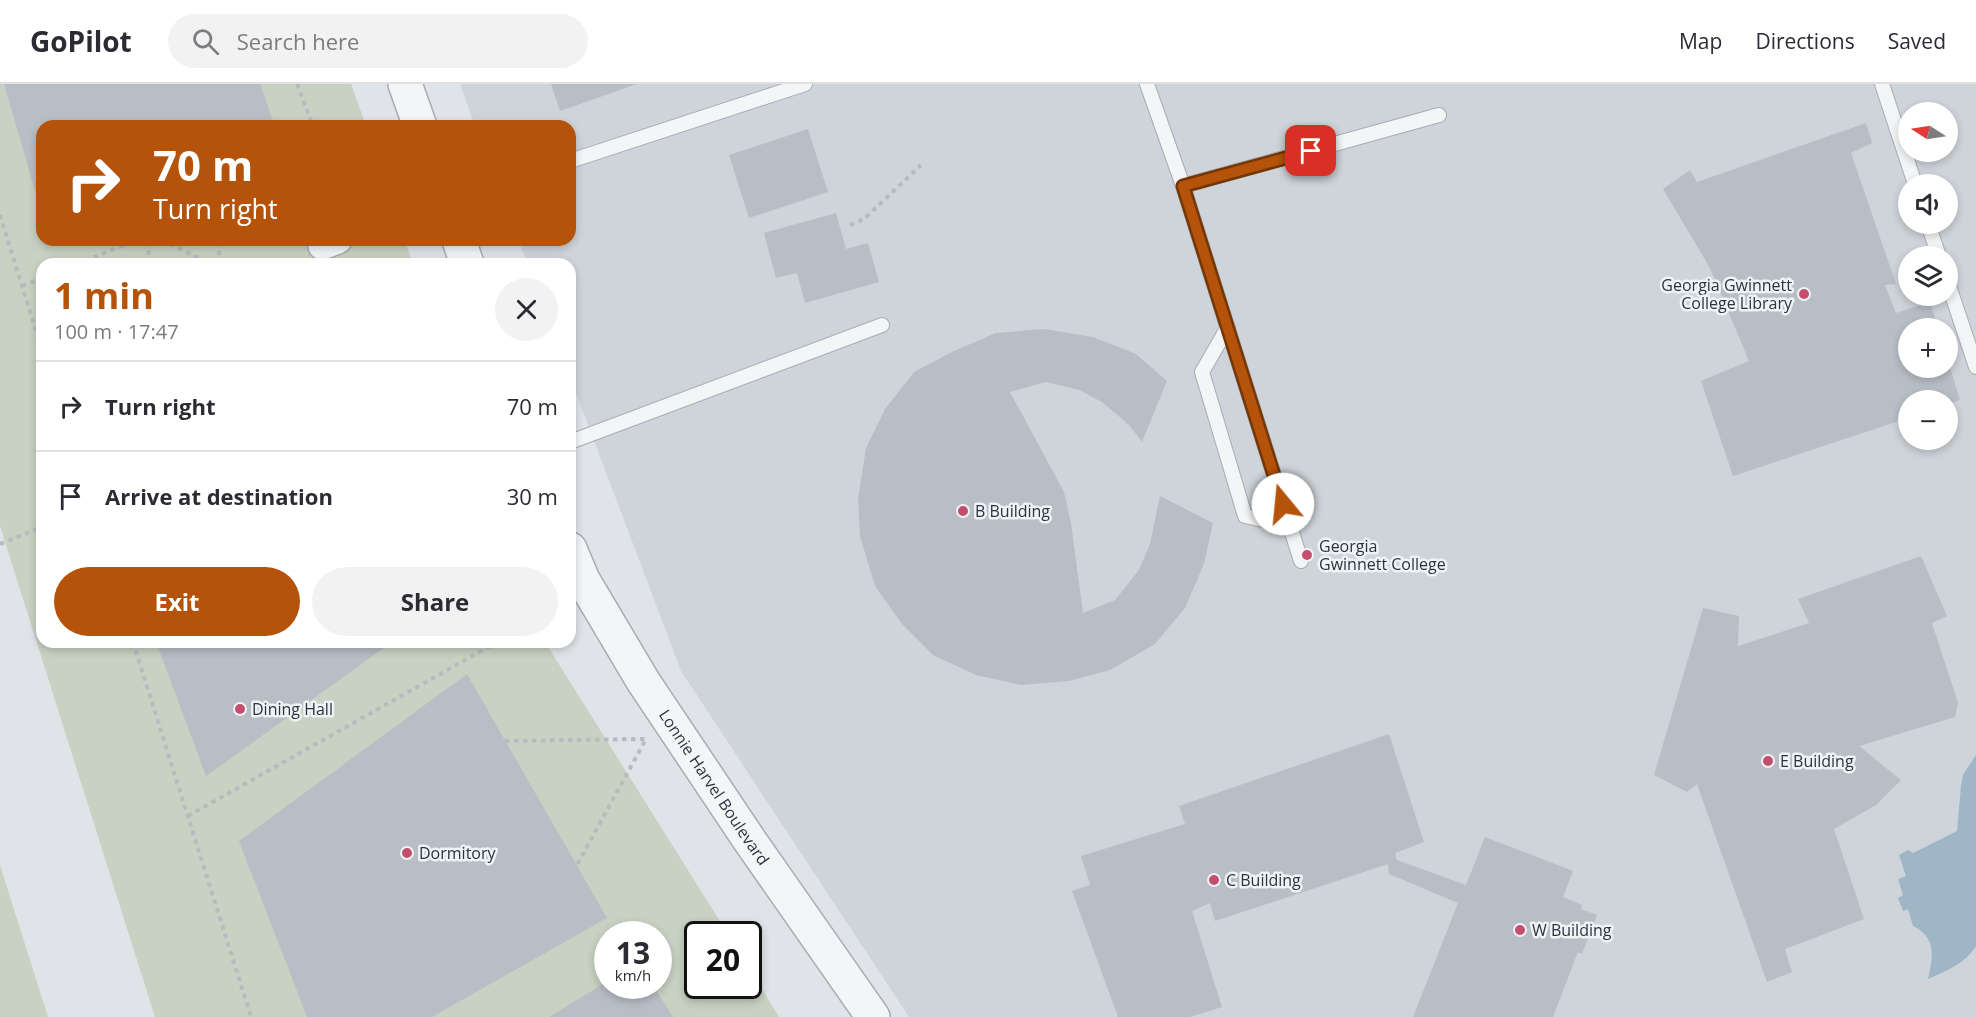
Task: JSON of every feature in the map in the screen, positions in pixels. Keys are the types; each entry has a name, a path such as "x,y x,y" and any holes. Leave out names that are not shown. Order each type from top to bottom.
{"street":[{"path":"405,84 418,120"},
{"name":"Lonnie Harvel Boulevard","path":"576,563 583,580 643,681 750,841 873,1017"}],"lane":[{"path":"576,159 805,84"},
{"path":"1147,84 1183,186 1301,561"},
{"path":"1882,84 1912,174"},
{"path":"1183,186 1439,115"},
{"path":"1956,306 1976,367"},
{"path":"576,440 882,325"},
{"path":"1228,327 1202,372 1245,516 1290,526"}],"path":[{"path":"297,84 311,120"},
{"path":"850,225 864,219 921,165"},
{"path":"0,215 36,332"},
{"path":"92,258 121,246"},
{"path":"174,246 199,258"},
{"path":"22,286 36,280"},
{"path":"0,544 36,529"},
{"path":"135,648 251,1017"},
{"path":"188,816 486,648"},
{"path":"505,741 646,739 577,865"}],"shaded area":[{"name":"Georgia Gwinnett College","path":"460,84 1976,84 1976,1017 909,1017 681,671 576,393 576,258 526,258 520,246 576,246 576,120 473,120"}],"green space":[{"path":"0,84 351,84 364,120 36,120 36,246 407,246 411,258 36,258 36,640 0,526"},
{"path":"39,648 549,648 720,921 684,921 684,999 762,999 762,989 779,1017 155,1017"},
{"path":"0,865 48,1017 0,1017"}],"water":[{"path":"1976,755 1976,946 1961,962 1928,979 1932,955 1930,942 1921,931 1913,926 1908,909 1903,911 1898,898 1903,895 1898,879 1906,876 1899,855 1908,850 1913,853 1957,831 1963,775"}],"building":[{"path":"4,84 260,84 273,120 36,120 36,194"},
{"path":"551,84 637,84 560,111"},
{"name":"Georgia Gwinnett College Library","path":"1866,123 1872,143 1851,153 1896,284 1885,285 1896,313 1918,306 1931,306 1935,318 1898,318 1898,378 1953,378 1957,390 1898,390 1898,421 1733,476 1701,381 1749,361 1710,268 1663,189 1690,170 1697,182"},
{"path":"808,129 828,192 749,218 729,155"},
{"path":"836,213 846,249 868,243 879,282 805,303 797,273 776,278 764,233"},
{"name":"B Building","path":"1044,329 1093,337 1136,354 1167,381 1142,442 1129,425 1102,402 1079,390 1046,382 1010,392 1064,492 1071,523 1083,613 1115,600 1139,570 1150,544 1160,496 1213,523 1204,564 1185,608 1155,644 1110,670 1069,681 1021,685 976,675 933,655 902,624 875,586 860,536 858,499 866,448 885,409 914,372 996,333"},
{"name":"E Building","path":"1921,556 1947,616 1932,623 1958,703 1955,717 1859,746 1901,780 1876,805 1834,829 1864,919 1785,949 1792,972 1767,982 1697,784 1687,792 1654,775 1703,608 1739,616 1738,646 1809,623 1798,599"},
{"name":"Dining Hall","path":"158,648 384,648 206,776"},
{"name":"Dormitory","path":"467,674 607,918 594,921 594,925 432,1017 307,1017 239,841"},
{"name":"C Building","path":"1389,734 1424,842 1395,853 1397,860 1466,885 1485,837 1573,871 1563,897 1582,905 1581,909 1597,915 1582,954 1578,952 1553,1017 1413,1017 1458,903 1389,874 1388,864 1215,921 1210,903 1192,911 1222,1007 1190,1017 1118,1017 1072,891 1090,885 1081,856 1185,824 1179,806"},
{"path":"594,990 594,999 661,999 673,1017 549,1017"}],"place":[{"name":"Georgia Gwinnett College Library","path":"1804,294"},
{"name":"B Building","path":"963,511"},
{"name":"Georgia Gwinnett College","path":"1307,555"},
{"name":"Dining Hall","path":"240,709"},
{"name":"E Building","path":"1768,761"},
{"name":"Dormitory","path":"407,853"},
{"name":"C Building","path":"1214,880"},
{"name":"W Building","path":"1520,930"}],"route":[{"path":"1283,504 1183,186 1311,151"}]}
